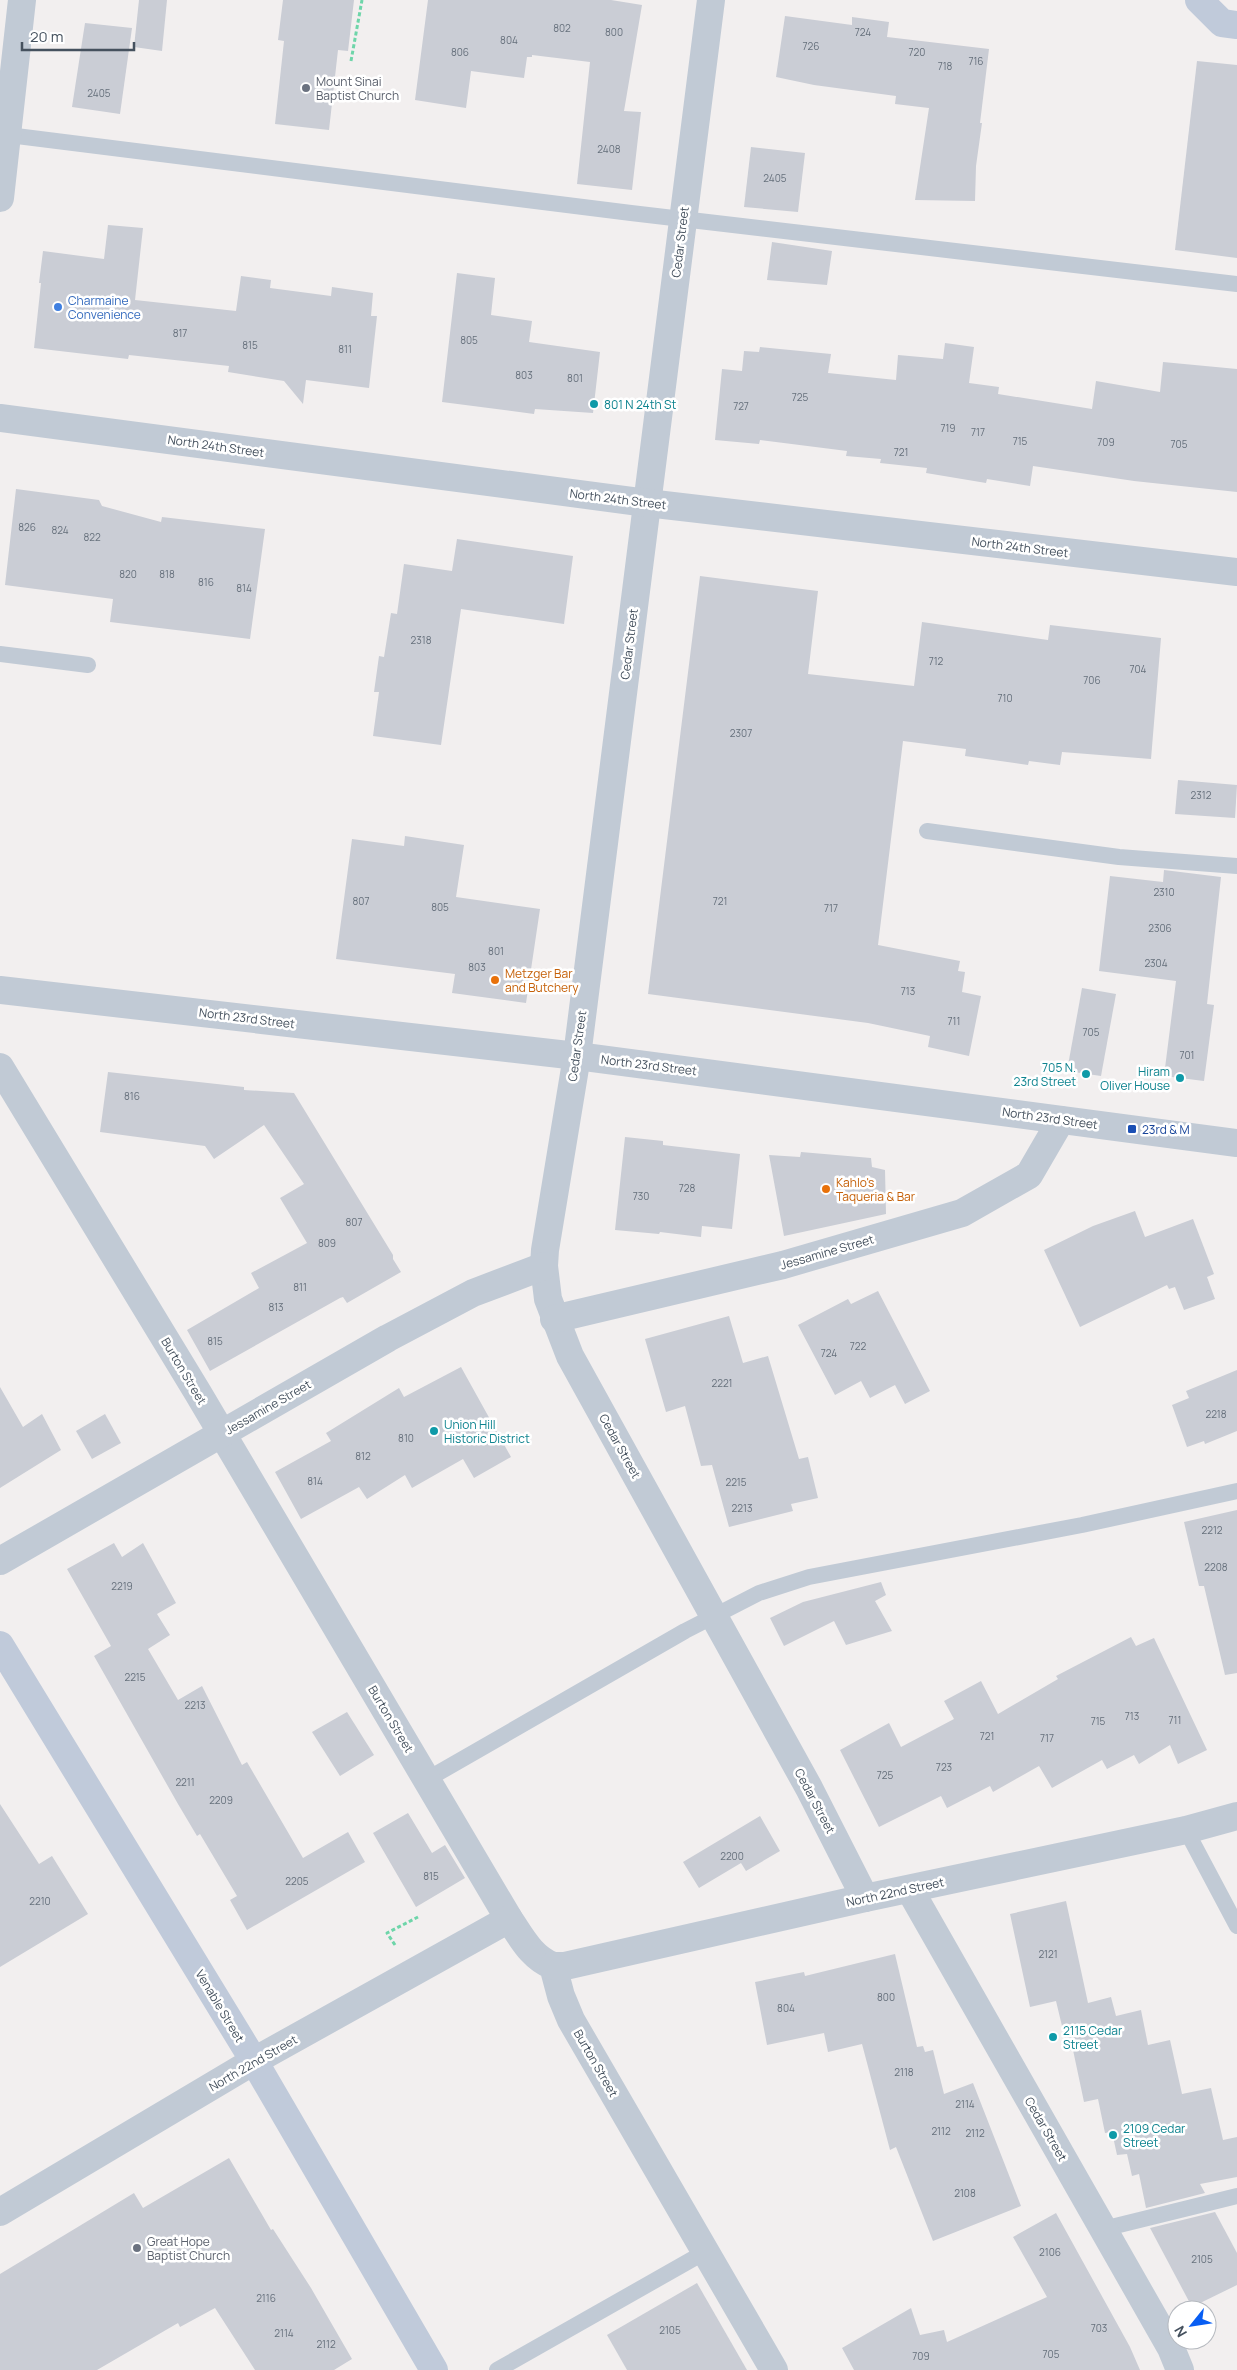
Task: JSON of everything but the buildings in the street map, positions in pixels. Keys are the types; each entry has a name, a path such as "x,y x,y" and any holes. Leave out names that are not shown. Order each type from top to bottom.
{"street":[{"path":"0,198 4,134 22,0"},
{"name":"Cedar Street","path":"712,0 577,1056 544,1266 548,1299 554,1319 570,1356 809,1788 864,1898"},
{"path":"1199,0 1222,23 1237,25"},
{"name":"North 24th Street","path":"0,418 647,503 1237,572"},
{"name":"North 23rd Street","path":"0,990 577,1056 1237,1143"},
{"name":"Burton Street","path":"0,1067 222,1434 509,1918 530,1952 553,1966 561,1996 571,2020 774,2370"},
{"name":"Jessamine Street","path":"554,1319 783,1265 962,1213 1029,1175 1061,1120"},
{"name":"Jessamine Street","path":"0,1561 388,1338 473,1293 544,1266"},
{"name":"Venable Street","path":"0,1645 254,2061 434,2370"},
{"name":"North 22nd Street","path":"553,1966 565,1966 864,1898 910,1890 1186,1830 1237,1816"},
{"name":"Cedar Street","path":"910,1890 1171,2348 1180,2370"},
{"name":"North 22nd Street","path":"0,2212 254,2061 509,1918"}],"lane":[{"path":"4,134 683,219 1237,284"},
{"path":"0,654 88,665"},
{"path":"927,831 1119,857 1237,866"},
{"path":"426,1780 713,1616 759,1593 809,1577 1082,1525 1237,1491"},
{"path":"1186,1830 1237,1926"},
{"path":"1103,2229 1237,2196"},
{"path":"497,2370 706,2252"}],"path":[{"path":"351,61 362,0"},
{"path":"387,1933 418,1917"}],"place":[{"name":"Mount Sinai Baptist Church","path":"306,88"},
{"name":"Charmaine Convenience","path":"58,307"},
{"name":"801 N 24th St","path":"594,404"},
{"name":"Metzger Bar and Butchery","path":"495,980"},
{"name":"705 N. 23rd Street","path":"1086,1074"},
{"name":"Hiram Oliver House","path":"1180,1078"},
{"name":"23rd & M","path":"1132,1129"},
{"name":"Kahlo's Taqueria & Bar","path":"826,1189"},
{"name":"Union Hill Historic District","path":"434,1431"},
{"name":"2115 Cedar Street","path":"1053,2037"},
{"name":"2109 Cedar Street","path":"1113,2135"},
{"name":"Great Hope Baptist Church","path":"137,2248"}]}
